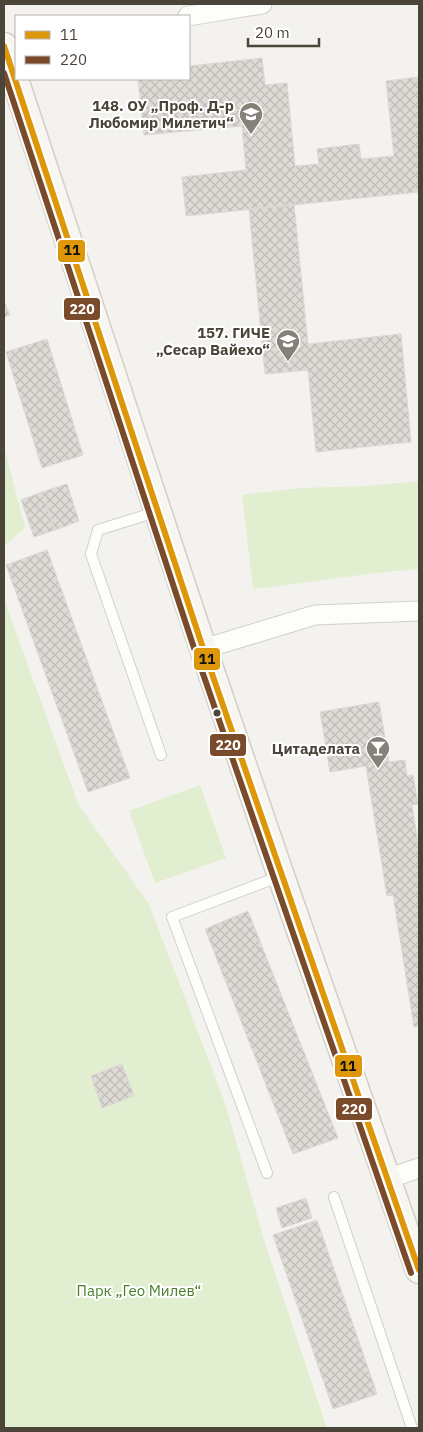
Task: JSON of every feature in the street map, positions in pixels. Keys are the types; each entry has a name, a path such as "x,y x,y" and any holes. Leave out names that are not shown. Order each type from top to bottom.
{"street":[{"path":"190,16 262,4"},
{"path":"4,46 15,80"},
{"path":"15,80 203,649 419,1270"},
{"path":"203,649 315,615 419,611"},
{"path":"387,1179 419,1168"}],"lane":[{"path":"157,512 98,530 91,554 161,755"},
{"path":"267,1172 172,917 281,876"},
{"path":"334,1197 412,1428"}],"green space":[{"path":"4,446 25,528 4,546"},
{"path":"419,481 419,569 253,589 242,495 301,488 367,486"},
{"name":"Парк „Гео Милев“","path":"4,599 78,804 149,904 225,1103 264,1240 327,1428 4,1428"},
{"path":"200,785 226,858 155,883 129,811"}],"building":[{"path":"262,58 265,85 287,83 295,166 319,164 317,149 359,144 361,159 394,156 386,81 419,77 419,192 186,216 182,177 246,170 242,126 144,135 138,80 190,80 190,66"},
{"path":"294,204 308,344 401,334 411,442 316,452 308,370 265,374 249,209"},
{"path":"4,301 10,315 4,317"},
{"path":"47,339 83,455 42,468 6,352"},
{"path":"67,484 79,521 55,530 42,492"},
{"path":"42,492 55,530 34,537 21,500"},
{"path":"47,550 130,778 88,792 6,565"},
{"path":"379,702 389,762 405,760 407,776 413,775 418,804 412,805 419,849 419,1026 414,1027 393,895 387,896 366,766 330,772 320,712"},
{"path":"248,911 338,1138 293,1154 205,929"},
{"path":"122,1064 134,1096 102,1108 91,1076"},
{"path":"306,1198 312,1218 282,1228 276,1208"},
{"path":"317,1220 377,1394 333,1409 273,1235"}],"transit line":[{"name":"11","path":"4,46 15,79"},
{"name":"220","path":"4,73 193,645 411,1273"},
{"name":"11","path":"15,80 201,642 419,1270"}],"place":[{"name":"148. ОУ „Проф. Д-р Любомир Милетич“","path":"251,135"},
{"name":"157. ГИЧЕ „Сесар Вайехо“","path":"288,362"},
{"name":"Цитаделата","path":"378,769"}]}
